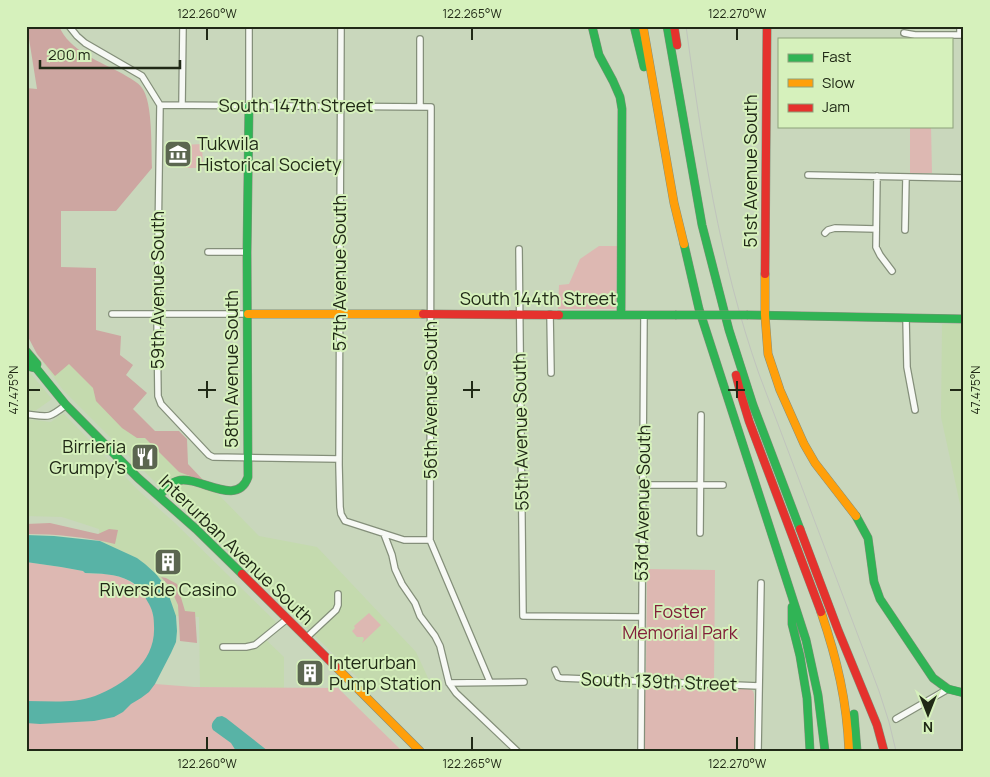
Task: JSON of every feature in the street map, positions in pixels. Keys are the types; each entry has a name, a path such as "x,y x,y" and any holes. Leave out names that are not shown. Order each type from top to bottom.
{"main road":[{"path":"592,26 599,55 620,97 622,109 621,314"},
{"path":"634,26 661,134"},
{"path":"643,26 681,237 699,309 801,622 812,663 825,751"},
{"path":"667,26 702,225 729,330 753,406 838,630 877,726 884,751"},
{"path":"674,26 687,107 690,162"},
{"name":"51st Avenue South","path":"767,26 765,315 768,354 780,390 804,444 815,463 855,514 868,538 874,582 880,600 933,678 948,689"},
{"name":"58th Avenue South","path":"159,496 173,482 182,479 226,491 236,490 244,485 247,478 248,106"},
{"name":"South 144th Street","path":"248,314 675,314 964,319"},
{"path":"729,330 737,379 746,410 814,593 839,668 848,721 849,751"},
{"name":"Interurban Avenue South","path":"26,350 37,364 36,368"},
{"name":"Interurban Avenue South","path":"26,362 31,367 36,368 66,405 138,478 196,529 420,751"},
{"path":"792,598 792,624 807,698 810,751"},
{"path":"838,630 840,654 853,708 857,751"},
{"path":"948,689 964,693"},
{"path":"864,696 878,751"}],"street":[{"path":"69,26 85,42 142,76 160,105"},
{"path":"182,105 183,26"},
{"name":"58th Avenue South","path":"248,106 249,26"},
{"name":"57th Avenue South","path":"340,26 340,514 348,523 384,534"},
{"path":"904,33 915,35 962,35 960,26"},
{"path":"420,39 420,106"},
{"name":"South 147th Street","path":"160,105 431,107"},
{"name":"59th Avenue South","path":"160,105 157,314 159,400 163,408 209,455 217,458 248,457"},
{"name":"56th Avenue South","path":"431,107 430,540 490,682"},
{"path":"808,175 964,178"},
{"path":"877,176 877,251 892,271"},
{"path":"905,230 906,177"},
{"path":"825,233 835,228 876,229"},
{"name":"55th Avenue South","path":"519,249 523,616 642,617"},
{"path":"208,252 247,252"},
{"name":"South 144th Street","path":"112,314 248,314"},
{"path":"550,314 551,373"},
{"name":"53rd Avenue South","path":"641,751 644,315"},
{"path":"906,318 907,367 915,410"},
{"path":"26,414 51,416 66,405"},
{"path":"700,533 702,415"},
{"path":"248,457 340,460"},
{"path":"643,485 723,485"},
{"path":"384,534 404,540 430,540"},
{"path":"384,534 402,584 440,646 449,683 457,694 517,751"},
{"path":"758,751 761,583"},
{"path":"306,638 336,610 338,594"},
{"path":"222,647 255,645 288,620"},
{"name":"South 139th Street","path":"555,670 558,677 561,678 759,686"},
{"path":"449,683 524,682"},
{"path":"896,718 948,689"}],"shaded area":[{"path":"27,26 59,26 64,35 78,49 133,80 146,95 150,114 152,168 116,211 61,211 61,267 96,268 96,330 121,336 120,355 133,365 126,375 147,393 133,409 155,431 179,431 187,439 188,464 204,481 179,472 145,438 137,438 122,428 96,401 93,388 69,364 55,376 37,354 26,333 26,88 37,89"},
{"path":"942,324 964,324 964,511 960,504 941,417"},
{"path":"63,336 204,481 181,476 162,485 157,484 63,390 37,354"},
{"path":"26,368 52,399 35,411 26,410"},
{"path":"64,414 139,491 175,523 276,622 262,636 284,657 284,688 200,687 199,617 176,616 163,583 151,569 137,558 100,541 99,529 62,517 26,516 26,419 51,422"},
{"path":"182,483 217,493 259,536 317,547 416,652 429,680 382,685 373,693 172,496 178,485"},
{"path":"50,523 98,534 109,529 118,530 115,544 71,536 26,534 26,524"},
{"path":"161,577 177,584 185,611 195,612 197,643 180,641 178,605 170,587"}],"green space":[{"path":"910,128 931,128 932,173 910,174"},
{"path":"202,144 203,168 183,168 183,145"},
{"path":"599,246 617,246 616,308 558,309 559,285 569,284 580,259"},
{"path":"961,456 964,456 964,505 962,503"},
{"path":"26,562 83,571 85,573 112,575 123,578 140,589 151,607 154,617 153,641 146,660 155,684 194,687 338,688 402,751 26,751"},
{"name":"Foster Memorial Park","path":"647,569 715,570 714,680 652,679 646,675"},
{"path":"369,613 381,625 362,643 363,637 357,637 352,631 355,628 354,626"},
{"name":"Foster Memorial Park","path":"648,688 750,689 754,694 754,751 645,751 645,693"}],"water":[{"path":"26,535 100,541 137,558 145,564 156,574 168,593 176,616 176,642 149,692 114,717 94,721 26,723 26,701 61,702 87,699 106,691 127,678 144,661 150,650 154,626 150,607 136,585 124,578 113,575 85,573 83,571 26,562"},
{"path":"222,716 268,751 236,751 231,743 212,728 214,720"}],"tram line":[{"path":"686,26 714,202 733,288 745,331 759,374 879,691 896,751"}],"traffic: fast":[{"path":"592,26 599,55 620,97 622,109 621,315"},
{"path":"634,26 644,67"},
{"path":"667,26 702,225 729,330 753,405 800,529"},
{"path":"159,496 169,485 177,481 186,480 216,488 235,490 243,486 248,477 247,252 249,106"},
{"path":"684,244 699,309 806,640 818,695 825,751"},
{"path":"559,315 675,315"},
{"path":"675,315 748,315"},
{"path":"748,315 964,319"},
{"path":"26,351 37,364 36,368"},
{"path":"26,362 31,367 36,368 66,405 138,478 196,529 242,574"},
{"path":"856,516 868,538 874,582 880,599 933,678 948,689 964,693"},
{"path":"792,607 792,624 807,698 810,751"},
{"path":"854,714 857,751"}],"traffic: slow":[{"path":"643,26 674,203 684,244"},
{"path":"765,274 765,315 768,354 780,390 804,444 815,463 856,516"},
{"path":"248,314 423,314"},
{"path":"821,612 840,680 846,715 849,751"},
{"path":"336,667 420,751"}],"traffic: jam":[{"path":"674,26 677,45"},
{"path":"765,274 767,26"},
{"path":"423,314 559,315"},
{"path":"736,375 749,421 821,612"},
{"path":"800,529 838,630 877,725 884,751"},
{"path":"242,574 336,667"}],"place":[{"name":"Tukwila Historical Society","path":"178,154"},
{"name":"Birrieria Grumpy's","path":"145,457"},
{"name":"Riverside Casino","path":"168,562"},
{"name":"Interurban Pump Station","path":"310,673"}]}
